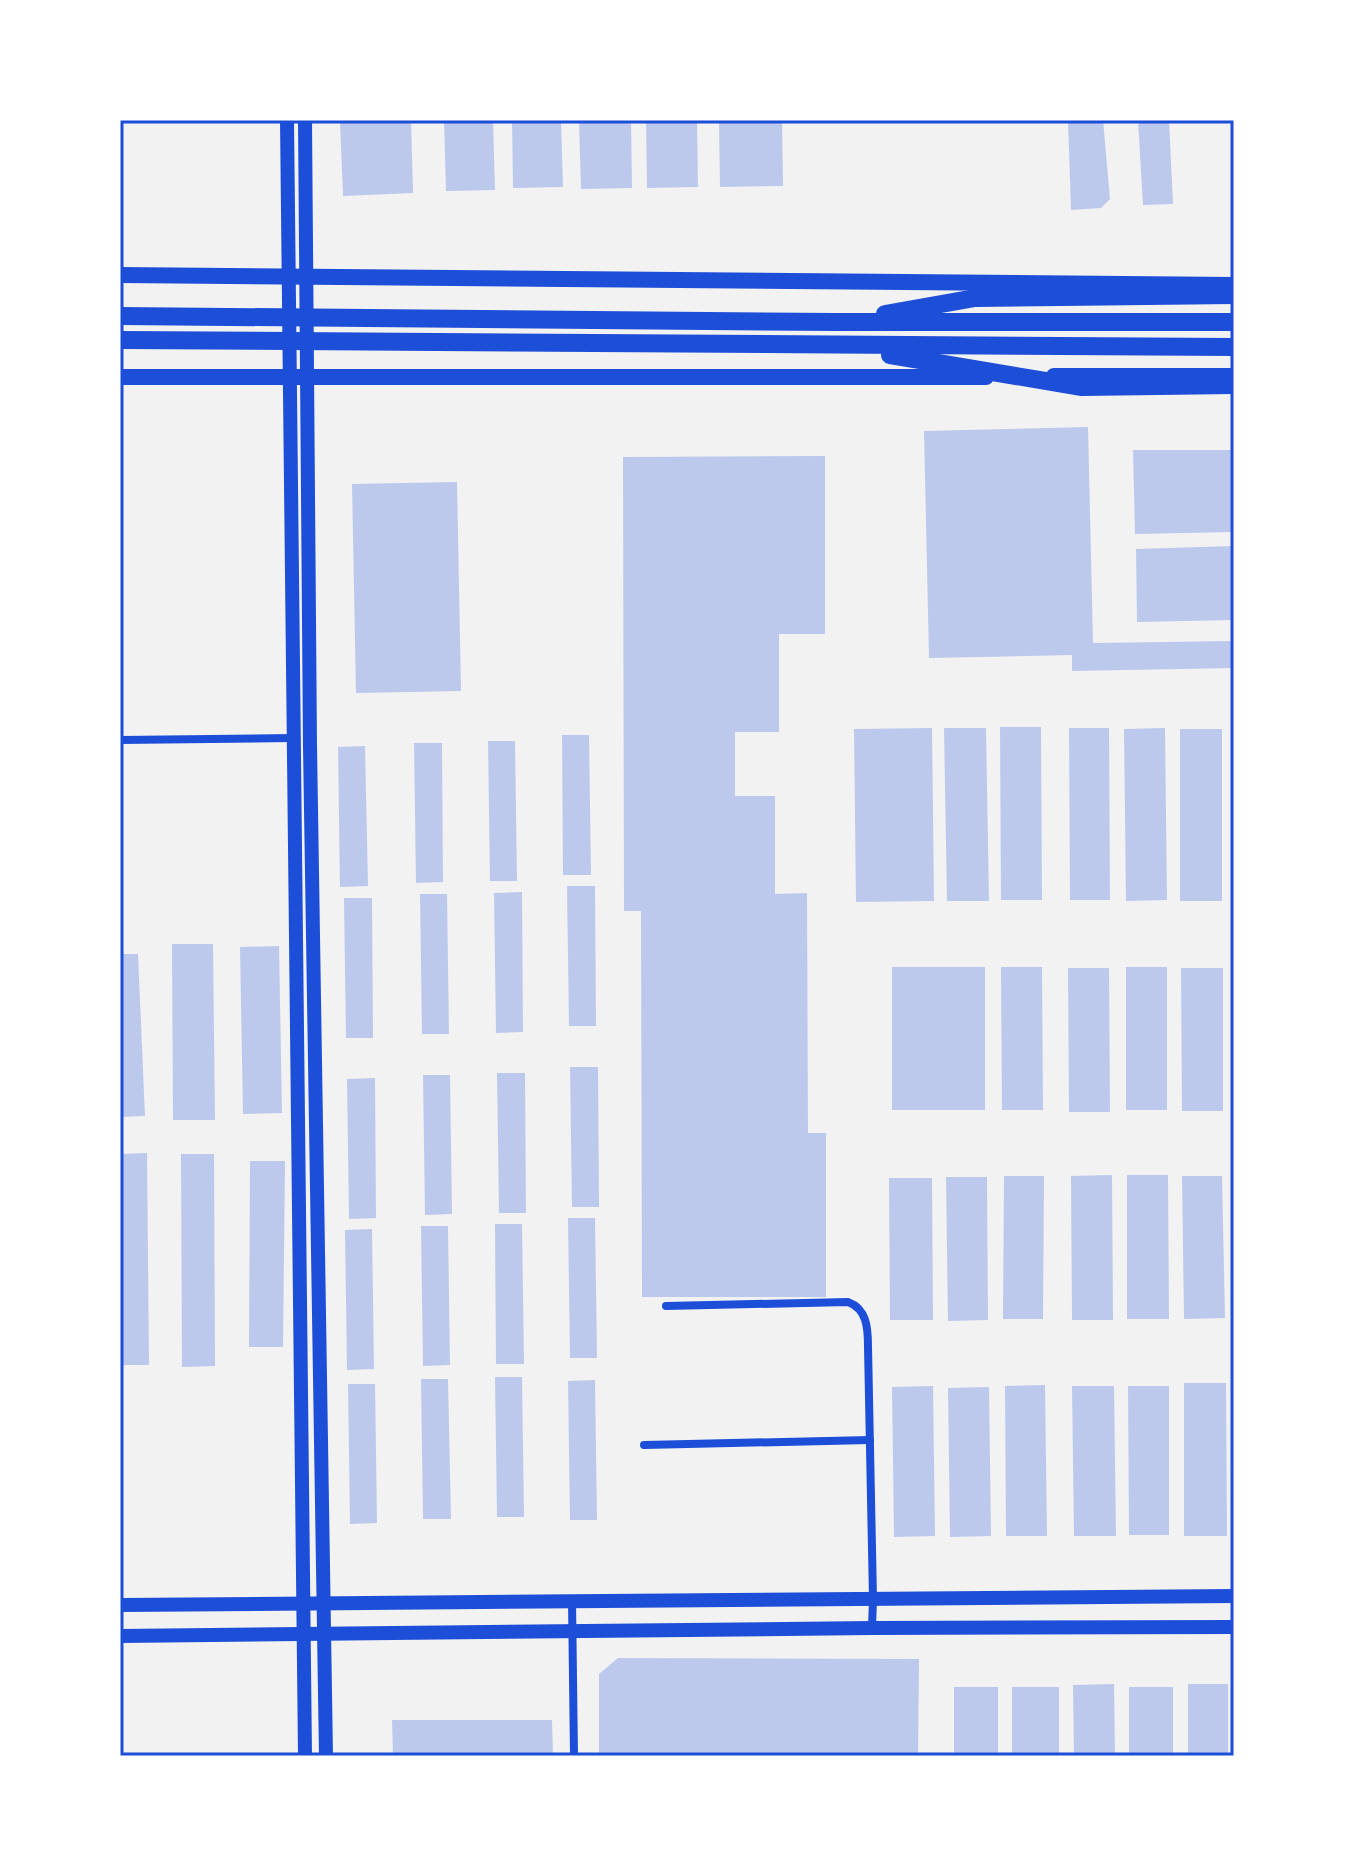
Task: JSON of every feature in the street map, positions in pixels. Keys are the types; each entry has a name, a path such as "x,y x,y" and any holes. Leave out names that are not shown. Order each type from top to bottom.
{"highway":[{"path":"835,322 975,298 1234,295"},
{"path":"120,316 1234,322"},
{"path":"120,340 1234,347"},
{"path":"836,346 1082,387 1234,385"}],"main road":[{"path":"120,275 1234,285"},
{"path":"120,377 1234,376"}],"street":[{"path":"287,120 289,276 298,376 310,762 326,1756"},
{"path":"305,120 306,277 298,376 293,738 305,1756"},
{"path":"120,740 293,738"},
{"path":"666,1306 848,1302 857,1305 863,1313 868,1330 872,1628"},
{"path":"644,1445 870,1440"},
{"path":"120,1605 1234,1596"},
{"path":"572,1601 574,1756"},
{"path":"120,1636 1234,1627"}],"building":[{"path":"340,120 411,120 413,193 343,196"},
{"path":"444,120 493,120 495,190 446,191"},
{"path":"512,120 561,120 563,187 513,188"},
{"path":"579,120 631,120 632,188 581,189"},
{"path":"646,120 697,120 698,187 647,188"},
{"path":"719,120 782,120 783,186 720,187"},
{"path":"1068,120 1103,120 1110,199 1101,208 1071,210"},
{"path":"1138,120 1169,120 1173,204 1143,205"},
{"path":"1088,427 1093,643 1234,641 1234,668 1072,671 1072,655 929,658 924,431"},
{"path":"1133,450 1234,450 1234,532 1135,534"},
{"path":"825,456 825,634 779,634 779,732 735,732 735,796 775,796 775,894 807,893 808,1133 826,1133 826,1297 642,1297 641,911 624,911 623,457"},
{"path":"457,482 461,691 356,693 352,484"},
{"path":"1234,546 1234,620 1137,622 1136,549"},
{"path":"1000,727 1041,727 1042,900 1001,900"},
{"path":"932,728 934,901 856,902 854,729"},
{"path":"944,728 986,728 989,901 947,901"},
{"path":"1069,728 1109,728 1110,900 1070,900"},
{"path":"1165,728 1167,900 1126,901 1124,729"},
{"path":"1180,729 1222,729 1222,901 1180,901"},
{"path":"562,735 589,735 591,875 563,875"},
{"path":"488,741 515,741 517,881 490,881"},
{"path":"414,743 442,743 443,882 416,883"},
{"path":"365,746 368,886 340,887 338,747"},
{"path":"567,886 595,886 596,1026 569,1026"},
{"path":"522,892 523,1032 496,1033 494,893"},
{"path":"420,894 447,894 449,1034 422,1034"},
{"path":"344,898 372,898 373,1038 346,1038"},
{"path":"172,944 213,944 215,1120 173,1120"},
{"path":"279,946 282,1113 243,1114 240,947"},
{"path":"120,954 138,954 145,1116 120,1117"},
{"path":"892,967 985,967 985,1110 892,1110"},
{"path":"1001,967 1042,967 1043,1110 1002,1110"},
{"path":"1126,967 1167,967 1167,1110 1126,1110"},
{"path":"1068,968 1109,968 1110,1112 1069,1112"},
{"path":"1181,968 1223,968 1223,1111 1182,1111"},
{"path":"570,1067 598,1067 599,1207 572,1207"},
{"path":"497,1073 525,1073 526,1213 499,1213"},
{"path":"423,1075 450,1075 452,1214 425,1215"},
{"path":"375,1078 376,1218 349,1219 347,1079"},
{"path":"147,1153 149,1365 120,1365 120,1154"},
{"path":"181,1154 214,1154 215,1366 182,1367"},
{"path":"250,1161 285,1161 283,1347 249,1347"},
{"path":"1112,1175 1113,1320 1072,1320 1071,1176"},
{"path":"1127,1175 1168,1175 1169,1319 1127,1319"},
{"path":"1004,1176 1044,1176 1043,1319 1003,1319"},
{"path":"1182,1176 1222,1176 1225,1318 1184,1319"},
{"path":"946,1177 987,1177 988,1320 948,1321"},
{"path":"889,1178 932,1178 933,1320 890,1320"},
{"path":"568,1218 595,1218 597,1358 570,1358"},
{"path":"495,1224 522,1224 524,1364 496,1364"},
{"path":"421,1226 448,1226 450,1365 423,1366"},
{"path":"372,1229 374,1369 347,1370 345,1230"},
{"path":"495,1377 522,1377 524,1517 497,1517"},
{"path":"421,1379 448,1379 451,1519 423,1519"},
{"path":"595,1380 597,1520 570,1520 568,1381"},
{"path":"1184,1383 1226,1383 1227,1536 1184,1536"},
{"path":"348,1384 375,1384 377,1523 350,1524"},
{"path":"1045,1385 1047,1536 1006,1536 1005,1386"},
{"path":"933,1386 935,1536 894,1537 892,1387"},
{"path":"1072,1386 1114,1386 1116,1536 1074,1536"},
{"path":"1128,1386 1169,1386 1169,1535 1129,1535"},
{"path":"989,1387 991,1536 950,1537 948,1388"},
{"path":"618,1658 919,1659 918,1756 599,1756 599,1674"},
{"path":"1114,1684 1115,1756 1074,1756 1073,1685"},
{"path":"1188,1684 1228,1684 1228,1756 1188,1756"},
{"path":"954,1687 998,1687 998,1756 954,1756"},
{"path":"1012,1687 1059,1687 1059,1756 1012,1756"},
{"path":"1129,1687 1173,1687 1173,1756 1129,1756"},
{"path":"392,1720 552,1720 553,1756 393,1756"}]}
